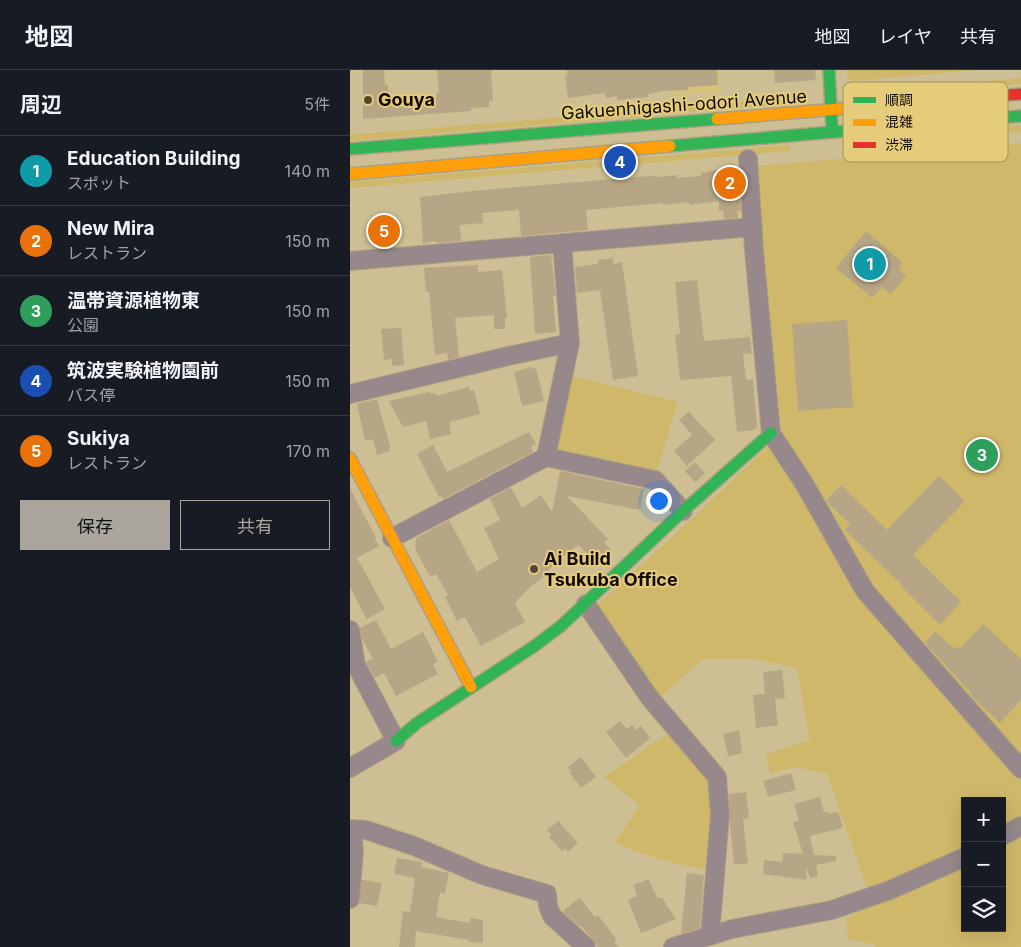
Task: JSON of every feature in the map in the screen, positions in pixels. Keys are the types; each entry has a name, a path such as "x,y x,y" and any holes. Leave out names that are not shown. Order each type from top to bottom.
{"main road":[{"path":"829,70 833,133"},
{"name":"Gakuenhigashi-odori Avenue","path":"1008,95 1021,94"},
{"name":"Gakuenhigashi-odori Avenue","path":"350,150 843,110"},
{"path":"1008,117 1021,116"},
{"path":"350,174 843,132"},
{"path":"396,741 417,722 533,647 561,626 682,511 771,433"},
{"path":"350,458 471,687"}],"street":[{"path":"748,159 752,227 771,433 805,485 865,591 1021,769"},
{"path":"350,261 752,227"},
{"path":"546,457 570,343 562,243"},
{"path":"350,394 570,343"},
{"path":"392,538 546,457 655,480 682,511"},
{"path":"586,604 649,697 717,778 720,816 710,935"},
{"path":"350,630 356,665 396,741 350,768"},
{"path":"1006,834 1021,826"},
{"path":"350,899 354,852 351,830 366,830 414,846 482,875 547,894 548,906 552,916 586,947"},
{"path":"674,947 710,935 832,910 890,890 961,859"}],"shaded area":[{"path":"669,70 719,70 721,92 671,95"},
{"path":"847,70 976,70 853,81 848,78"},
{"path":"1021,78 1021,84 1008,85 1008,82 972,82"},
{"path":"788,98 788,104 350,141 350,135"},
{"path":"1021,125 1021,132 1008,133 1008,126"},
{"path":"1021,143 1021,761 869,586 776,423 757,166 843,159 843,162 1008,162 1008,144"},
{"path":"790,145 790,151 350,188 350,182"},
{"path":"571,376 678,402 656,473 559,454 555,447"},
{"path":"767,447 773,448 859,595 1021,779 1021,821 1006,829 1006,797 961,797 961,853 868,891 827,774 795,767 770,773 766,754 810,740 797,668 755,659 703,659 659,698 599,612 597,605 694,517"},
{"path":"670,732 713,779 709,869 673,863 615,843 640,805 604,777"},
{"path":"1021,834 1021,947 875,947 874,944 848,939 846,918 871,905 961,867 961,932 1006,932 1006,842"}],"building":[{"path":"363,70 384,70 385,85 388,85 389,102 437,97 436,93 439,93 437,70 491,70 493,101 489,101 489,107 471,108 471,111 363,119"},
{"path":"567,70 717,70 718,85 688,87 688,90 663,91 648,94 648,97 617,100 617,96 606,98 605,93 568,98 565,75 567,75"},
{"path":"774,70 815,70 816,80 775,83"},
{"path":"738,169 741,211 737,211 738,218 724,219 723,210 719,211 719,201 689,205 689,202 663,205 663,203 586,210 588,230 521,236 519,210 482,213 483,223 460,225 461,241 438,243 433,241 423,244 420,197 651,176 677,175 677,178 701,176 701,173 716,170"},
{"path":"395,218 397,243 373,245 371,220"},
{"path":"866,231 902,262 899,270 906,276 891,294 882,287 872,298 836,268"},
{"path":"551,255 556,296 553,296 556,332 535,334 530,257"},
{"path":"613,258 613,264 622,262 638,376 613,380 600,290 577,293 575,267 598,264 598,260"},
{"path":"478,265 478,272 502,270 507,318 505,318 505,329 494,329 494,315 455,318 459,357 448,360 447,353 435,355 429,292 426,292 424,268"},
{"path":"697,280 704,341 750,337 752,353 743,354 746,380 753,379 757,427 753,430 737,432 731,376 680,380 675,335 680,334 675,282"},
{"path":"847,320 853,407 798,411 792,324"},
{"path":"401,328 404,365 392,366 392,359 384,360 381,329"},
{"path":"531,367 532,369 536,368 544,401 522,406 514,372"},
{"path":"469,387 470,391 474,390 480,414 449,422 451,434 430,439 426,421 403,427 389,401 429,392 431,394 435,393 436,396"},
{"path":"377,399 390,451 377,455 373,439 365,441 357,404"},
{"path":"689,412 715,440 687,466 674,451 692,435 679,420"},
{"path":"529,432 536,444 531,446 533,452 443,499 441,496 439,497 417,454 433,445 447,472"},
{"path":"695,462 705,473 695,482 685,471"},
{"path":"560,471 644,489 640,510 567,496 608,539 604,542 611,550 596,564 579,545 574,548 544,574 544,577 531,586 515,603 525,622 481,646 465,617 457,621 445,597 448,595 436,574 430,577 415,548 416,538 449,520 477,572 499,559 484,528 500,520 490,499 511,487 522,508 541,495 552,512"},
{"path":"939,476 965,501 913,555 961,602 940,625 845,530 850,524 826,501 841,485 887,530"},
{"path":"350,488 379,546 357,558 385,609 367,619 350,587"},
{"path":"376,620 391,649 423,632 438,662 433,664 438,674 396,696 384,673 375,678 366,662 373,659 362,639 360,628"},
{"path":"983,624 1021,659 1021,700 1000,723 971,696 972,694 925,643 935,631 954,649 957,646 960,649"},
{"path":"782,670 785,698 775,699 778,725 756,728 753,695 765,694 763,672"},
{"path":"620,721 627,729 632,725 636,730 641,726 650,738 626,758 606,732"},
{"path":"739,730 742,753 728,756 723,734"},
{"path":"581,757 596,777 581,788 569,772 571,771 568,767"},
{"path":"791,773 796,790 768,797 763,781"},
{"path":"746,792 749,818 743,819 748,863 734,865 729,794"},
{"path":"820,797 824,812 828,812 828,814 838,812 843,828 810,836 814,855 836,856 836,861 816,865 818,876 810,878 806,866 807,880 763,874 764,860 782,862 783,853 803,854 793,822 799,821 794,804"},
{"path":"558,821 578,843 568,852 565,849 562,851 549,837 551,835 547,830"},
{"path":"397,858 422,862 421,867 449,873 445,894 440,893 436,917 470,923 470,918 483,920 483,943 416,931 415,947 399,947 403,911 410,912 415,878 394,874"},
{"path":"687,873 704,875 700,928 681,934"},
{"path":"649,879 657,898 662,898 676,919 641,933 628,900 637,896 633,885"},
{"path":"362,880 382,883 377,906 359,903"},
{"path":"580,898 595,917 598,915 617,940 614,942 619,947 598,947 581,926 564,913 565,909"}],"traffic: fast":[{"path":"829,70 832,128"},
{"path":"1008,117 1021,116"},
{"path":"350,149 717,119"},
{"path":"670,146 843,131"},
{"path":"396,741 417,723 533,647 561,626 683,511 771,433"}],"traffic: slow":[{"path":"717,119 843,109"},
{"path":"350,174 670,146"},
{"path":"350,458 471,687"}],"traffic: jam":[{"path":"1008,95 1021,94"}],"place":[{"name":"Gouya","path":"368,100"},
{"name":"筑波実験植物園前","path":"620,162"},
{"name":"New Mira","path":"730,183"},
{"name":"Sukiya","path":"384,231"},
{"name":"Education Building","path":"870,264"},
{"name":"温帯資源植物東","path":"982,455"},
{"name":"Ai Build Tsukuba Office","path":"534,569"}]}
